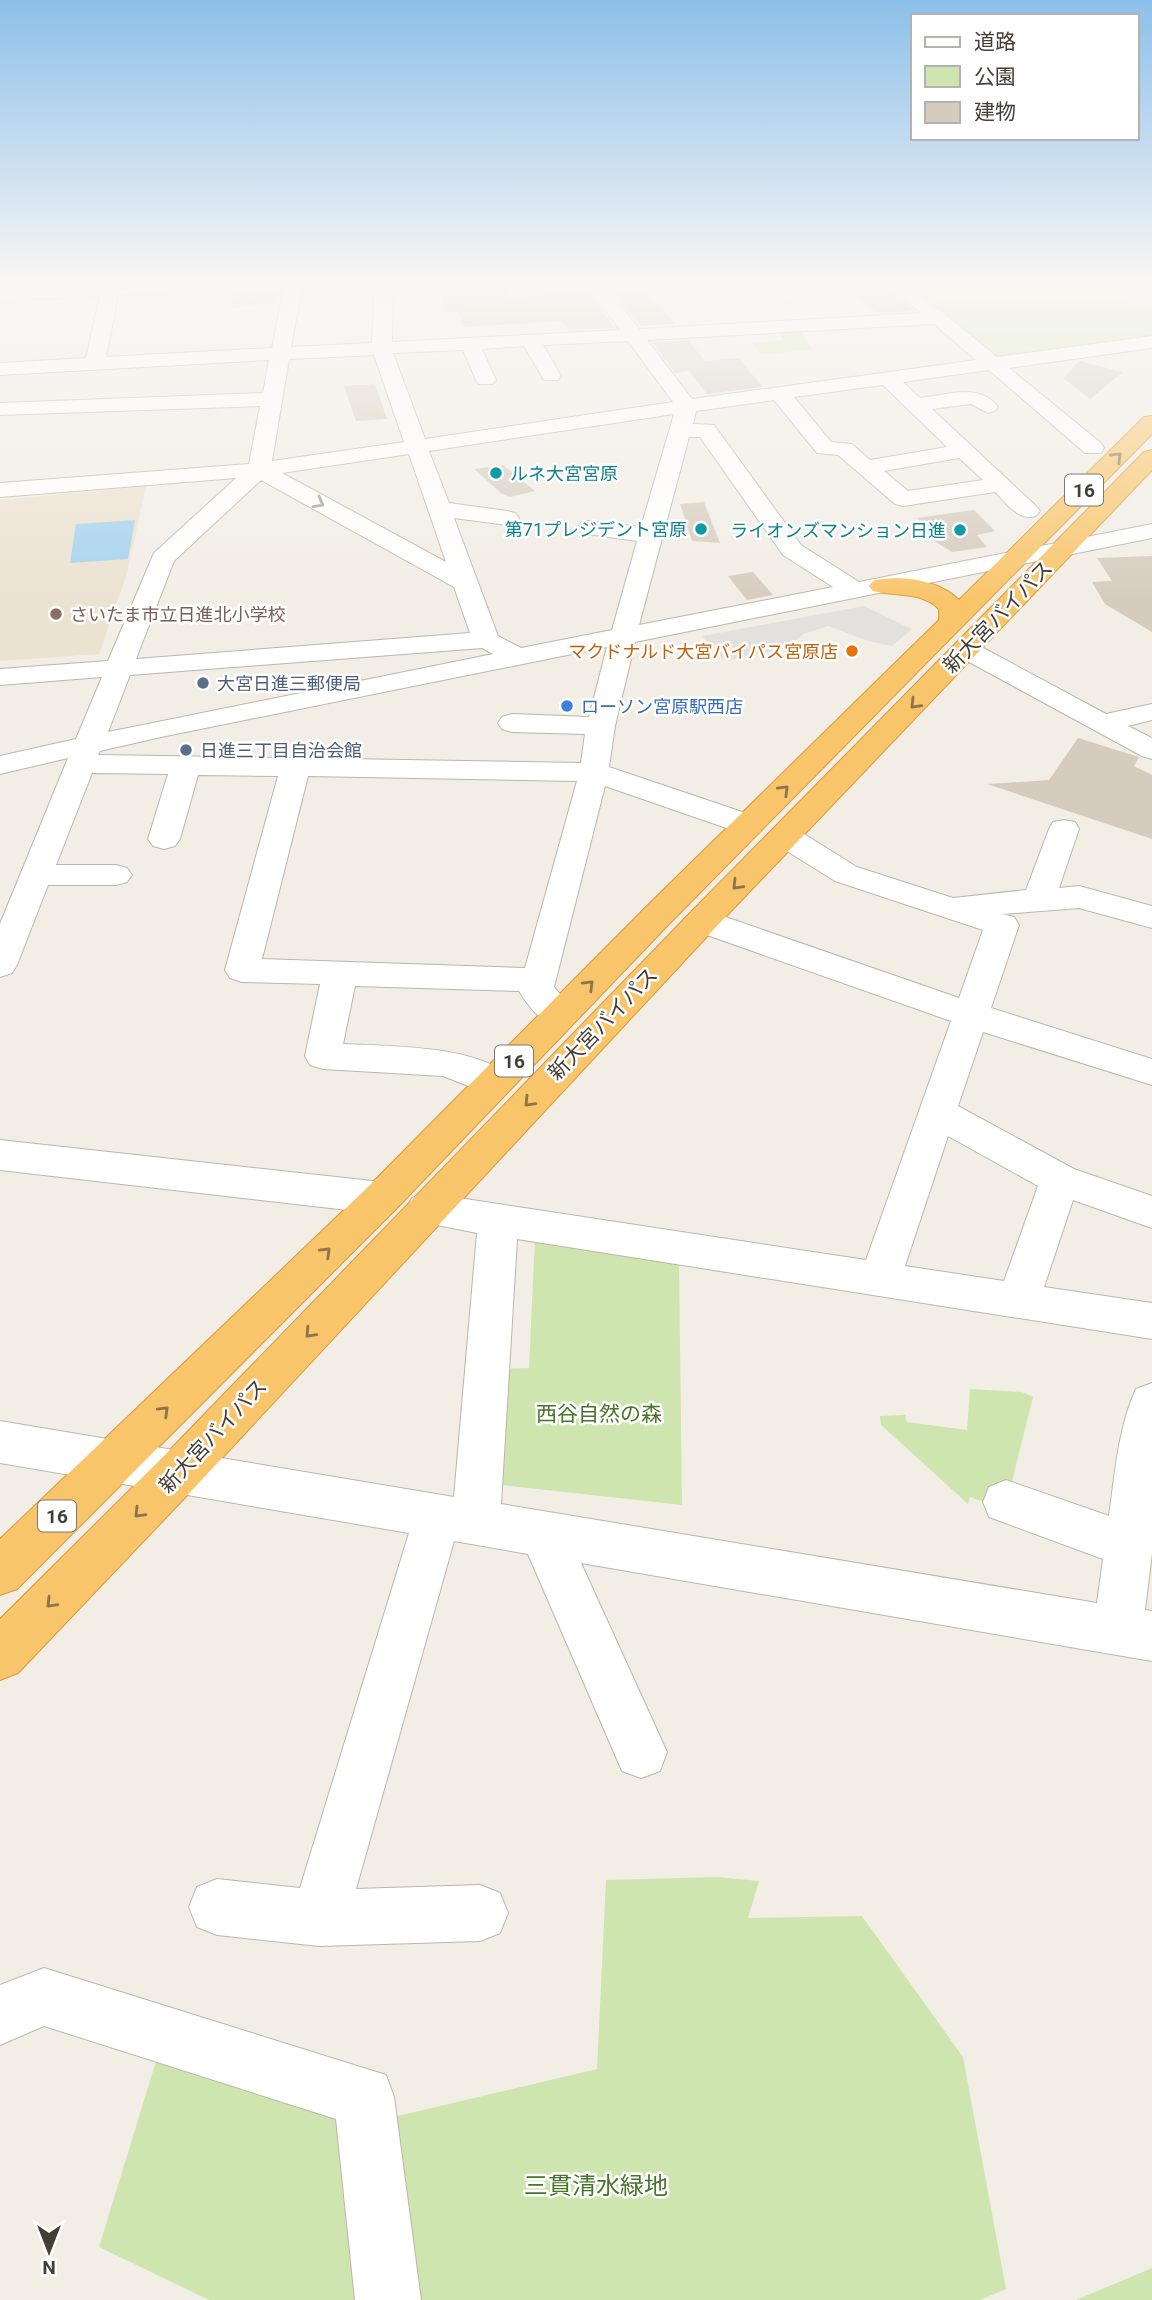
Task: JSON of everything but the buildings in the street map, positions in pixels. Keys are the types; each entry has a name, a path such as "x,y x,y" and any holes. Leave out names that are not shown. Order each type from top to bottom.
{"highway":[{"name":"新大宮バイパス","path":"0,1655 180,1471 426,1209 785,836 960,636 1017,558 1152,422"},
{"name":"新大宮バイパス","path":"0,1572 382,1198 559,1014 750,825 960,636 1064,548 1152,457"},
{"path":"870,588 911,587 941,597 952,608 960,636"}],"street":[{"path":"82,406 86,388"},
{"path":"177,403 180,388"},
{"path":"1,960 38,875 163,558 260,470 276,388"},
{"path":"396,388 486,640"},
{"path":"674,388 687,406"},
{"path":"0,490 163,468 260,470 813,388"},
{"path":"898,388 1028,511"},
{"path":"1023,388 1093,447"},
{"path":"779,393 825,448 844,449 869,456 962,450"},
{"path":"915,405 975,397 988,407"},
{"path":"0,409 274,399"},
{"path":"559,1014 536,990 594,772 600,726 623,637 687,406"},
{"path":"680,431 706,430 792,550 870,588"},
{"path":"869,456 903,499 998,485"},
{"path":"260,470 468,584"},
{"path":"439,509 507,518"},
{"path":"589,528 652,536"},
{"path":"0,765 86,754 520,658 1152,531"},
{"path":"960,636 1101,723 1152,750"},
{"path":"0,677 486,640 520,658"},
{"path":"1101,723 1152,712"},
{"path":"512,723 600,726"},
{"path":"86,754 185,767 594,772 750,825"},
{"path":"164,839 185,767"},
{"path":"295,769 242,970 539,980"},
{"path":"1039,900 1064,829"},
{"path":"785,836 846,874 1002,925 880,1278"},
{"path":"38,875 116,875"},
{"path":"946,907 1079,897 1152,917"},
{"path":"702,920 971,1015 1152,1072"},
{"path":"340,973 323,1056 447,1063 494,1082"},
{"path":"937,1112 1060,1180 1152,1212"},
{"path":"0,1155 382,1198"},
{"path":"1018,1300 1060,1180"},
{"path":"426,1209 1152,1321"},
{"path":"318,1918 457,1519 498,1220"},
{"path":"0,1442 115,1459 1135,1634 1129,1546 1147,1452 1152,1403"},
{"path":"1006,1502 1129,1546"},
{"path":"543,1534 641,1752"},
{"path":"217,1907 318,1918 480,1913"},
{"path":"0,2015 44,1997 363,2097 388,2300"}],"shaded area":[{"name":"さいたま市立日進北小学校","path":"146,486 127,573 99,654 0,661 0,500"},
{"path":"864,606 912,629 892,646 868,641 828,626 803,634 788,648 725,661 702,636"}],"green space":[{"name":"西谷自然の森","path":"535,1238 679,1260 682,1505 482,1483 490,1369 529,1368"},
{"path":"970,1389 1022,1392 1033,1397 1005,1509 970,1497 968,1504 881,1425 880,1416 905,1415 907,1422 967,1430"},
{"name":"三貫清水緑地","path":"717,1877 759,1881 748,1918 862,1916 963,2057 1006,2289 980,2300 209,2300 99,2247 157,2058 381,2120 597,2069 606,1880"},
{"path":"1152,2268 1152,2300 1076,2300"}],"water":[{"path":"135,520 128,559 70,563 76,524"}],"place":[{"name":"ルネ大宮宮原","path":"496,473"},
{"name":"第71プレジデント宮原","path":"701,529"},
{"name":"ライオンズマンション日進","path":"960,530"},
{"name":"さいたま市立日進北小学校","path":"56,614"},
{"name":"マクドナルド大宮バイパス宮原店","path":"852,651"},
{"name":"大宮日進三郵便局","path":"203,683"},
{"name":"ローソン宮原駅西店","path":"567,706"},
{"name":"日進三丁目自治会館","path":"186,750"}]}
